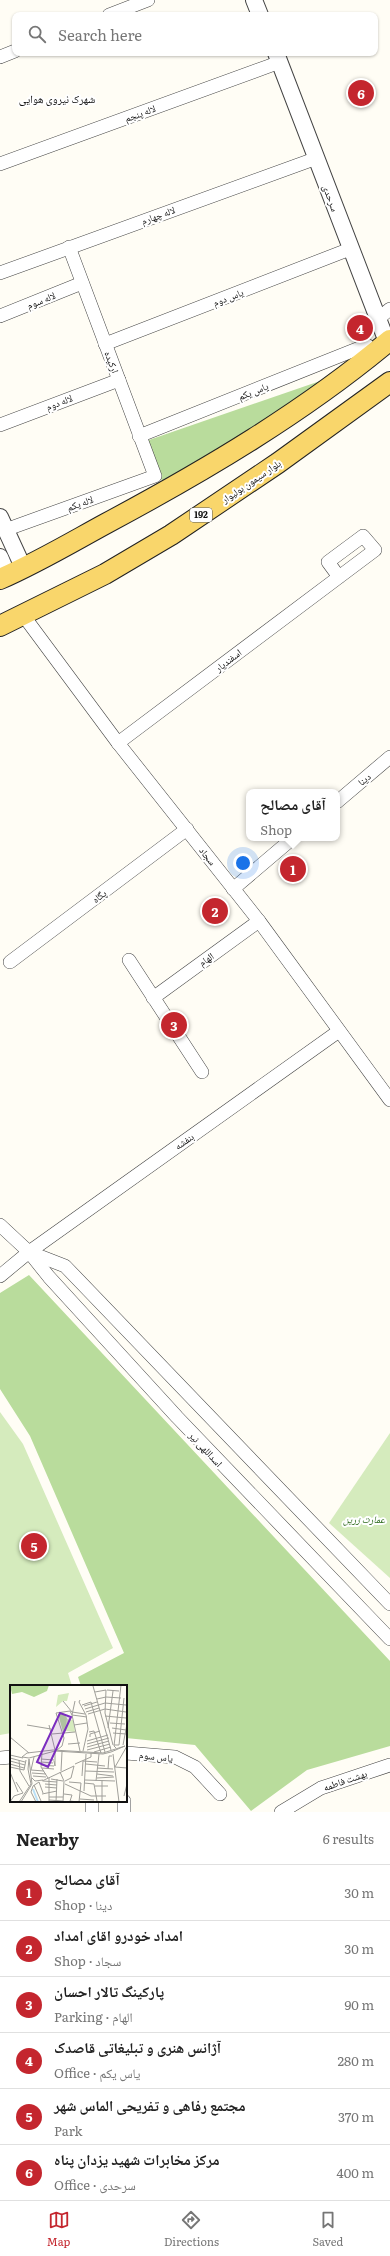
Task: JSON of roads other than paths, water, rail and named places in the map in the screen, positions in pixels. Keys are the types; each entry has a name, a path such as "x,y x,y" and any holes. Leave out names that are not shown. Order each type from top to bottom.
{"main road":[{"path":"8,574 151,499 262,433 328,388 389,341"},
{"name":"بلوار سیمون بولیوار","path":"0,626 105,574 171,535 291,454 390,382"}],"street":[{"path":"117,12 148,0"},
{"path":"254,0 259,12"},
{"path":"0,57 12,52"},
{"name":"سرحدی","path":"278,58 317,158 350,249 378,319 389,341"},
{"name":"لاله پنجم","path":"0,164 278,58"},
{"name":"لاله چهارم","path":"0,273 317,158"},
{"name":"ارکیده","path":"69,248 155,476"},
{"name":"یاس دوم","path":"105,344 350,249"},
{"name":"لاله سوم","path":"0,316 82,283"},
{"path":"378,319 390,309"},
{"name":"یاس یکم","path":"139,436 367,345"},
{"name":"لاله دوم","path":"0,425 119,380"},
{"name":"لاله یکم","path":"2,524 155,476"},
{"path":"2,524 8,574"},
{"path":"0,557 8,574"},
{"name":"اسفندیار","path":"118,743 339,578"},
{"name":"سجاد","path":"24,615 118,743 260,921 390,1100"},
{"name":"دینا","path":"340,799 390,757"},
{"name":"پگاه","path":"10,962 187,829"},
{"path":"233,889 289,841"},
{"name":"الهام","path":"153,998 260,921"},
{"path":"129,960 202,1072"},
{"name":"بنفشه","path":"0,1276 29,1252 339,1031"},
{"name":"اسداللهی نیر","path":"0,1225 29,1252 49,1277 177,1417 390,1639"},
{"name":"اسداللهی نیر","path":"29,1252 65,1266 390,1604"},
{"name":"یاس سوم","path":"127,1753 175,1757 195,1766 220,1794"},
{"path":"0,1758 10,1757"},
{"name":"بهشت فاطمه","path":"281,1812 321,1788 390,1765"}],"place":[{"name":"مرکز مخابرات شهید یزدان پناه","path":"361,93"},
{"name":"آژانس هنری و تبلیغاتی قاصدک","path":"360,328"},
{"name":"آقای مصالح","path":"293,869"},
{"name":"امداد خودرو اقای امداد","path":"215,911"},
{"name":"پارکینگ تالار احسان","path":"174,1025"},
{"name":"مجتمع رفاهی و تفریحی الماس شهر","path":"34,1546"}],"district":[{"name":"شهرک نیروی هوایی","path":"57,99"}],"park label":[{"name":"عمارت زرین","path":"364,1519"}]}
